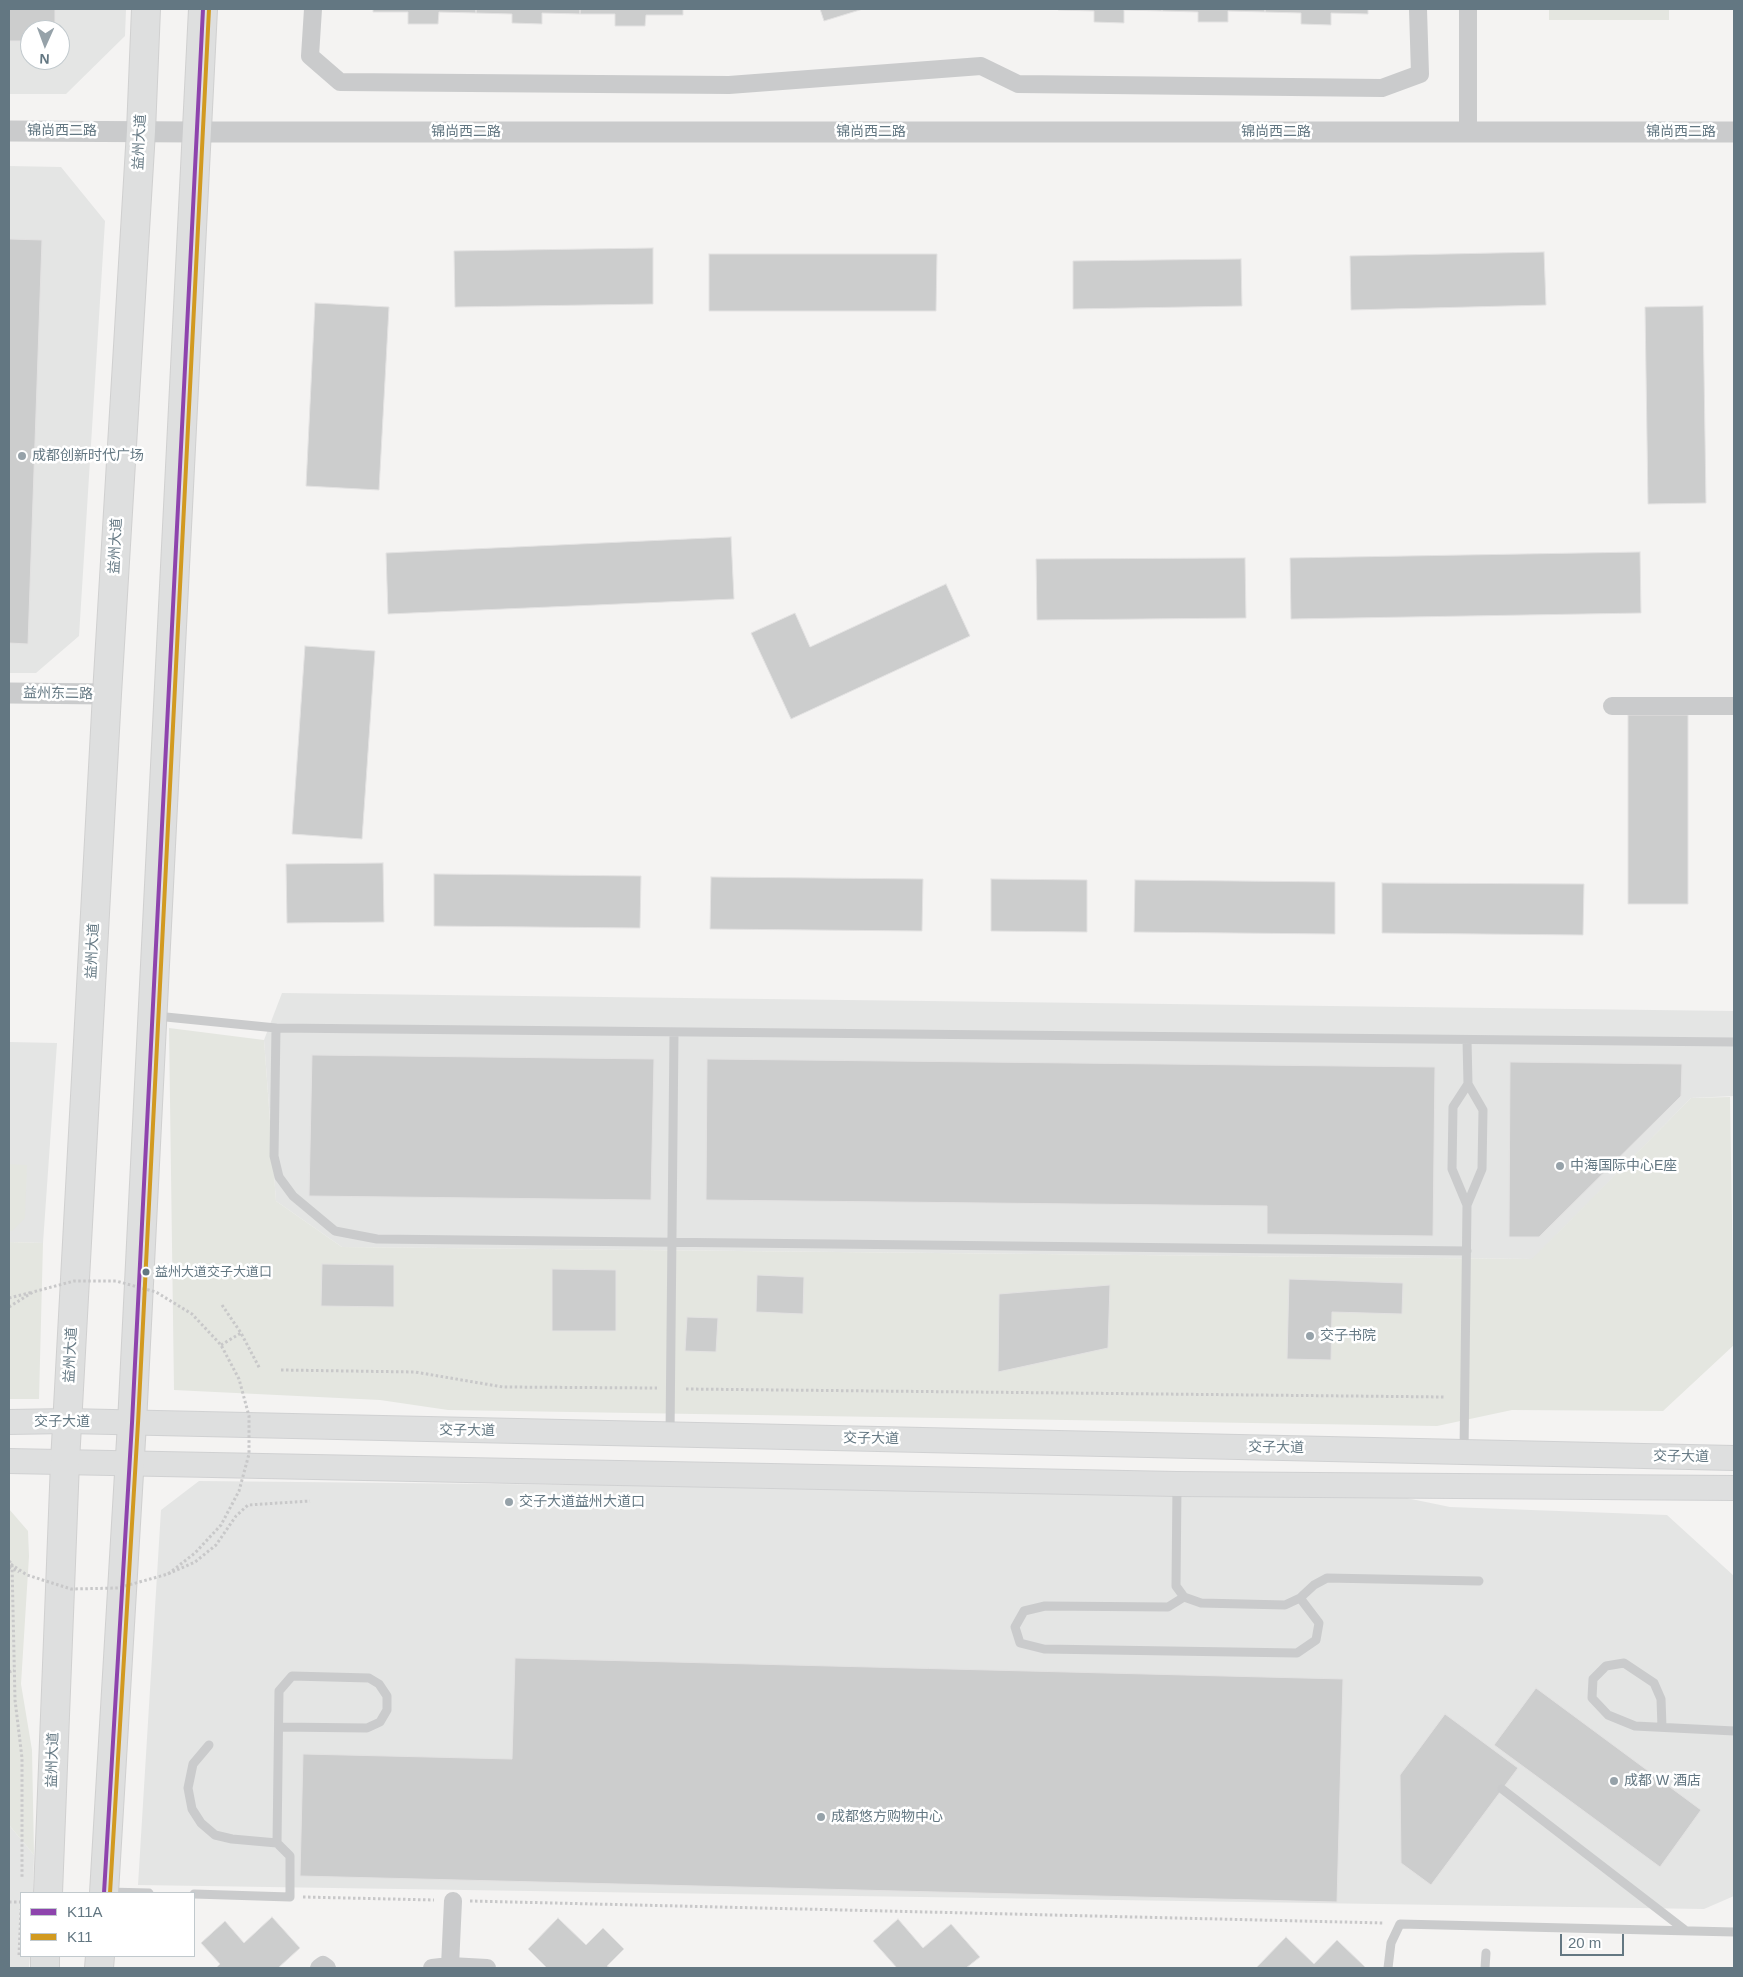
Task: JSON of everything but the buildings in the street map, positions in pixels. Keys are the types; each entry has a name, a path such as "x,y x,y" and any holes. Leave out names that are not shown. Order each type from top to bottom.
{"main road":[{"name":"益州大道","path":"48,1892 67,1421 107,694 141,131 146,9"},
{"path":"104,1892 132,1423 195,132 203,9"},
{"name":"交子大道","path":"9,1422 67,1421 1734,1458"},
{"path":"9,1461 1177,1484 1734,1488"},
{"path":"32,1957 45,1968"}],"street":[{"path":"313,9 310,56 340,82 729,85 981,66 1018,84 1382,88 1420,74 1418,9"},
{"path":"1468,9 1468,132"},
{"name":"锦尚西二路","path":"9,131 1734,132"},
{"name":"益州东二路","path":"9,693 107,694"},
{"path":"1612,706 1734,706"},
{"path":"450,1966 453,1900"},
{"path":"319,1968 323,1965 327,1968"},
{"path":"432,1968 450,1966 487,1968"}],"lane":[{"path":"151,1015 276,1028 1734,1042"},
{"path":"276,1028 274,1156 279,1177 293,1196 335,1231 377,1238 1467,1251"},
{"path":"670,1435 674,1032"},
{"path":"1464,1452 1467,1205 1482,1169 1484,1110 1468,1084 1467,1040"},
{"path":"1467,1205 1452,1169 1452,1116 1453,1107 1468,1084"},
{"path":"1177,1484 1176,1586 1184,1597 1201,1603 1285,1605 1300,1598 1314,1585 1328,1578 1479,1580"},
{"path":"1184,1597 1168,1607 1045,1606 1024,1611 1015,1627 1020,1644 1044,1649 1297,1653 1316,1640 1319,1623 1300,1598"},
{"path":"1662,1727 1661,1699 1654,1684 1624,1663 1606,1666 1593,1679 1592,1698 1608,1715 1635,1726 1734,1731"},
{"path":"277,1843 279,1691 292,1676 369,1678 379,1684 387,1696 387,1710 380,1722 367,1728 279,1727"},
{"path":"195,1894 290,1897 290,1856 277,1843 232,1839 215,1835 201,1823 192,1809 188,1788 193,1764 209,1745"},
{"path":"1502,1789 1685,1931"},
{"path":"1388,1968 1391,1943 1400,1924 1734,1932"},
{"path":"1485,1968 1486,1953"}],"path":[{"path":"9,1298 74,1280 116,1281 156,1292 192,1314 221,1345 239,1379 249,1416 249,1454 239,1491 221,1525 195,1553 168,1574"},
{"path":"9,1307 33,1292"},
{"path":"222,1305 242,1333 260,1369"},
{"path":"221,1345 242,1333"},
{"path":"281,1370 415,1372 503,1387 1445,1396"},
{"path":"9,1567 27,1575 71,1589 118,1588 168,1574 195,1562 216,1545 236,1516 248,1505 310,1502"},
{"path":"9,1562 27,1575"},
{"path":"9,1562 12,1564 10,1601 13,1626 15,1700 22,1758 22,1881"},
{"path":"9,1628 13,1626"},
{"path":"9,1672 14,1670"},
{"path":"290,1897 1400,1924"}],"shaded area":[{"path":"9,9 126,9 125,36 66,94 9,94"},
{"path":"1549,9 1669,9 1669,20 1549,20"},
{"path":"9,166 61,167 105,221 79,636 36,673 9,673"},
{"path":"282,993 1734,1011 1734,1096 1691,1098 1533,1259 342,1247 276,1201 264,1040"},
{"path":"169,1028 264,1040 276,1201 342,1247 1532,1259 1691,1098 1730,1097 1734,1345 1663,1411 1512,1410 1437,1426 448,1410 380,1400 174,1390"},
{"path":"9,1042 57,1043 43,1243 9,1242"},
{"path":"9,1164 27,1165 25,1218 12,1231 9,1231"},
{"path":"9,1242 43,1243 39,1399 9,1399"},
{"path":"199,1481 1382,1493 1450,1507 1667,1515 1734,1576 1734,1896 1704,1909 138,1885 161,1510"},
{"path":"9,1509 28,1531 29,1556 21,1684 32,1750 34,1855 9,1825"},
{"path":"9,1825 34,1855 33,1892 20,1892 20,1957 30,1957 29,1968 9,1968"}],"transit line":[{"name":"K11A","path":"104,1892 132,1423 203,9"},
{"name":"K11","path":"110,1892 138,1423 209,9"}],"place":[{"name":"成都创新时代广场","path":"22,456"},
{"name":"中海国际中心E座","path":"1560,1166"},
{"name":"益州大道交子大道口","path":"146,1272"},
{"name":"交子书院","path":"1310,1336"},
{"name":"交子大道益州大道口","path":"509,1502"},
{"name":"成都 W 酒店","path":"1614,1781"},
{"name":"成都悠方购物中心","path":"821,1817"}]}
